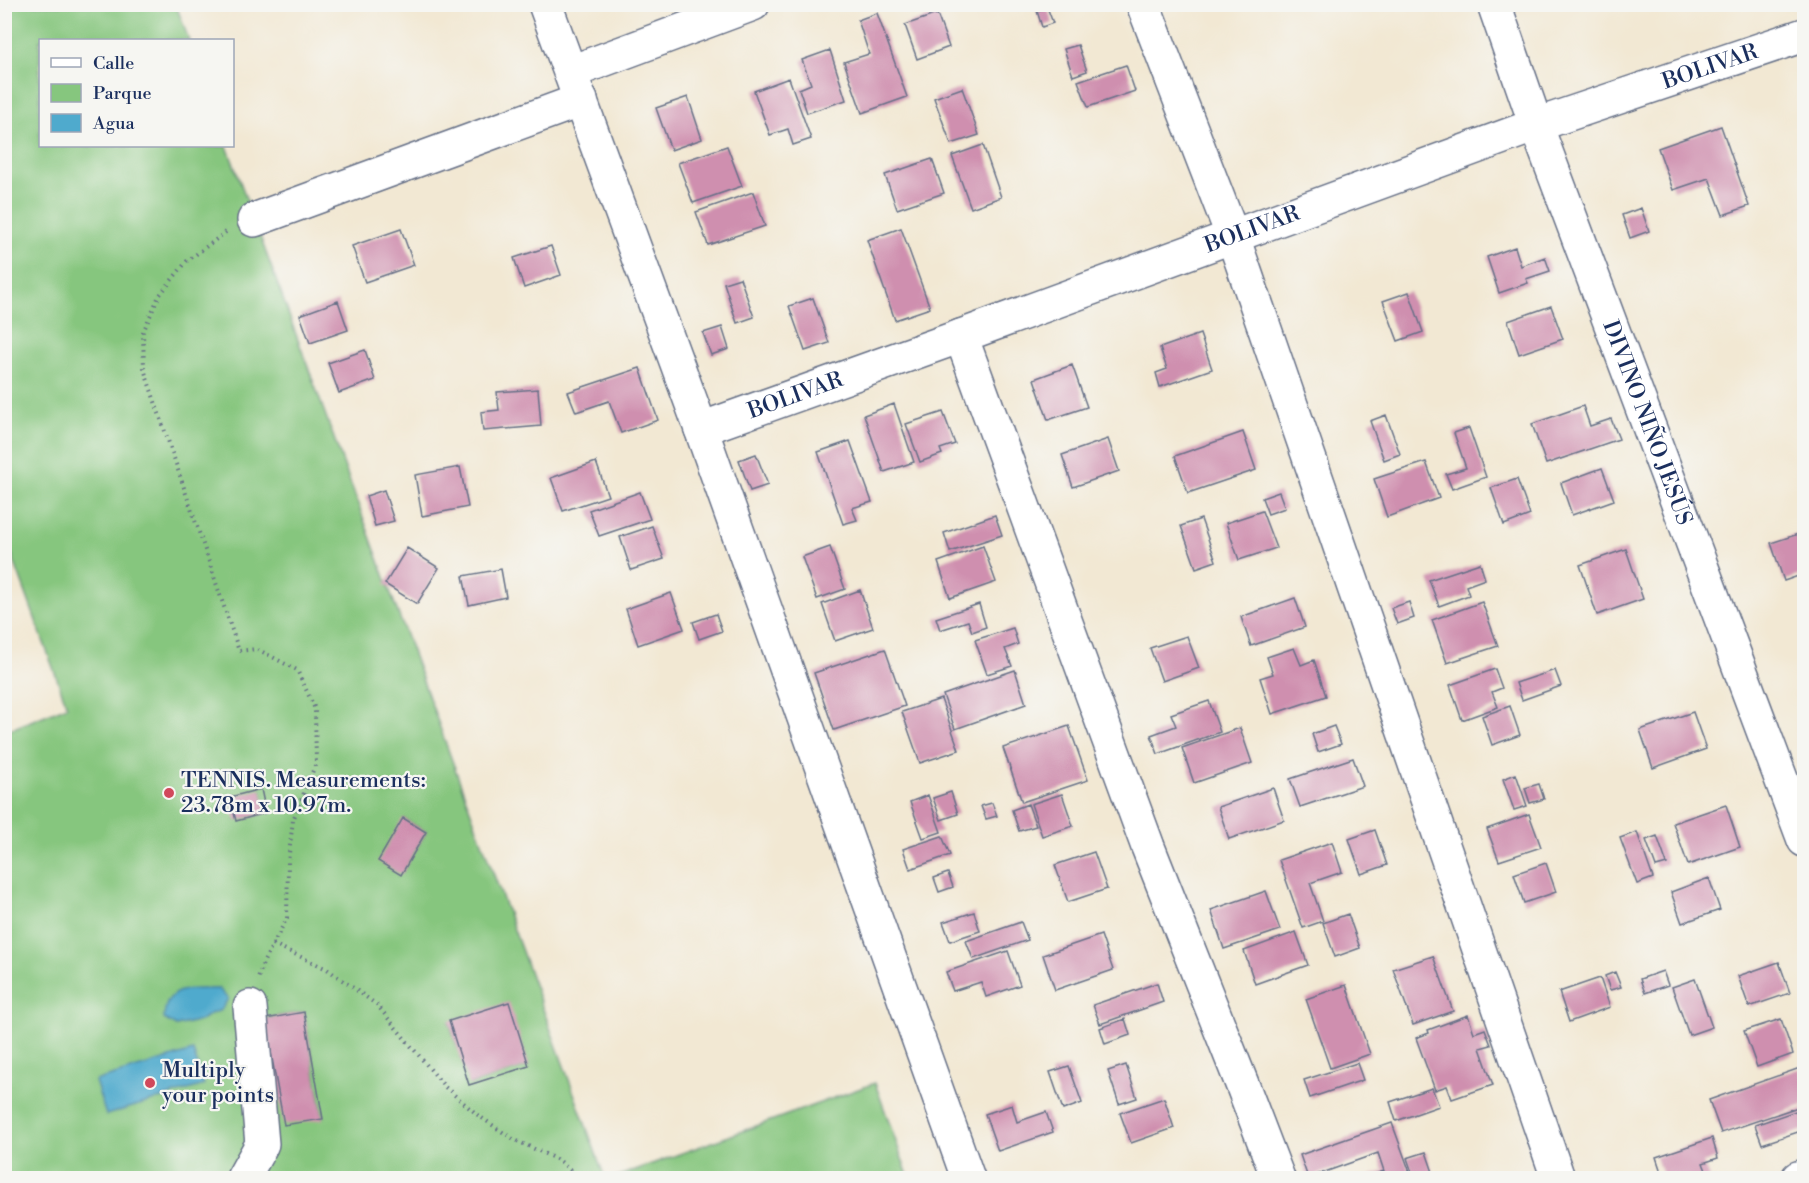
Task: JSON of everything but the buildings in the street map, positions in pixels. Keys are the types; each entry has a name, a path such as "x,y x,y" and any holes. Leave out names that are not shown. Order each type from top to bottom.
{"street":[{"path":"545,4 701,429 968,1179"},
{"path":"254,220 576,86 753,4"},
{"path":"1143,4 1233,237 1558,1179"},
{"name":"DIVINO NIÑO JESÚS","path":"1494,4 1536,125 1804,840"},
{"name":"BOLIVAR","path":"701,429 1536,125 1804,35"},
{"path":"961,336 1148,847 1278,1179"},
{"path":"243,1179 262,1144 250,1007"},
{"path":"1798,1179 1804,1176"}],"path":[{"path":"250,1007 263,963 287,918 288,862 293,820 316,763 315,709 297,670 256,649 239,651 144,369 143,332 159,296 187,261 223,234 254,220"},
{"path":"273,944 327,969 377,1005 445,1087 479,1116 513,1139 560,1161 579,1179"}],"green space":[{"path":"5,5 176,5 189,39 39,39 39,147 227,147 605,1178 5,1178 4,732 67,706 5,536","holes":["261,790 266,813 236,820","404,819 426,832 401,874","219,989 221,1010 201,1020 176,1026 188,990","508,1003 529,1066 470,1085 449,1022","304,1012 323,1118 265,1018"]},
{"path":"875,1083 909,1178 613,1178"}],"water":[{"name":"Multiply your points","path":"190,989 219,989 228,999 221,1010 201,1020 176,1026 164,1019 169,999 174,994"},
{"name":"Multiply your points","path":"193,1051 204,1085 106,1115 95,1081"}],"place":[{"name":"TENNIS. Measurements: 23.78m x 10.97m.","path":"169,793"},
{"name":"Multiply your points","path":"150,1083"}]}
